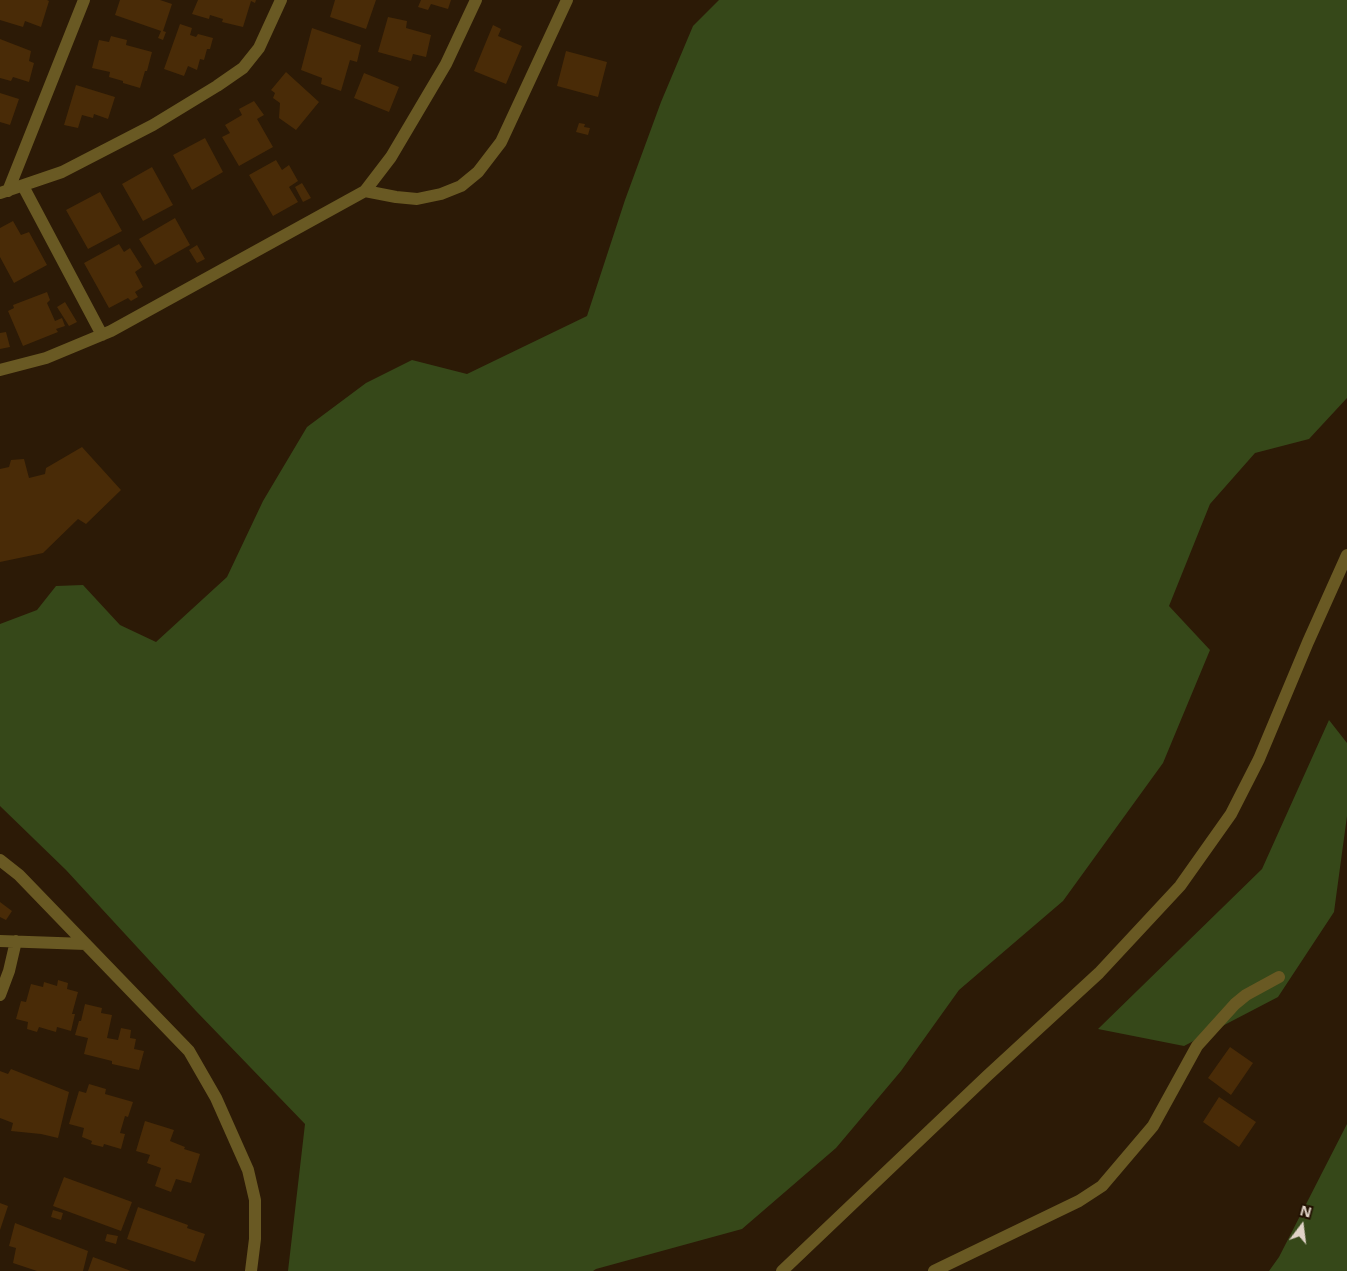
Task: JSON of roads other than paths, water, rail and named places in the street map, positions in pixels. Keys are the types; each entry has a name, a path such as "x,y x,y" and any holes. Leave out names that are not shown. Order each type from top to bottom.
{"street":[{"path":"4,192 84,0"},
{"path":"4,192 62,172 153,125 243,68 259,48 281,0"},
{"path":"0,370 46,358 102,335 365,190 391,156 446,64 476,0"},
{"path":"365,190 396,197 417,199 441,194 461,186 478,172 501,142 567,0"},
{"path":"23,186 102,335"},
{"path":"782,1271 987,1076 1099,973 1180,886 1231,814 1259,759 1347,555"},
{"path":"0,860 19,875 189,1051 216,1098 248,1170 255,1200 255,1239 250,1271"},
{"path":"0,941 86,944"},
{"path":"0,995 14,954 16,941"},
{"path":"934,1271 1079,1201 1102,1186 1153,1126 1197,1046 1235,1004 1246,995 1279,977"}]}
